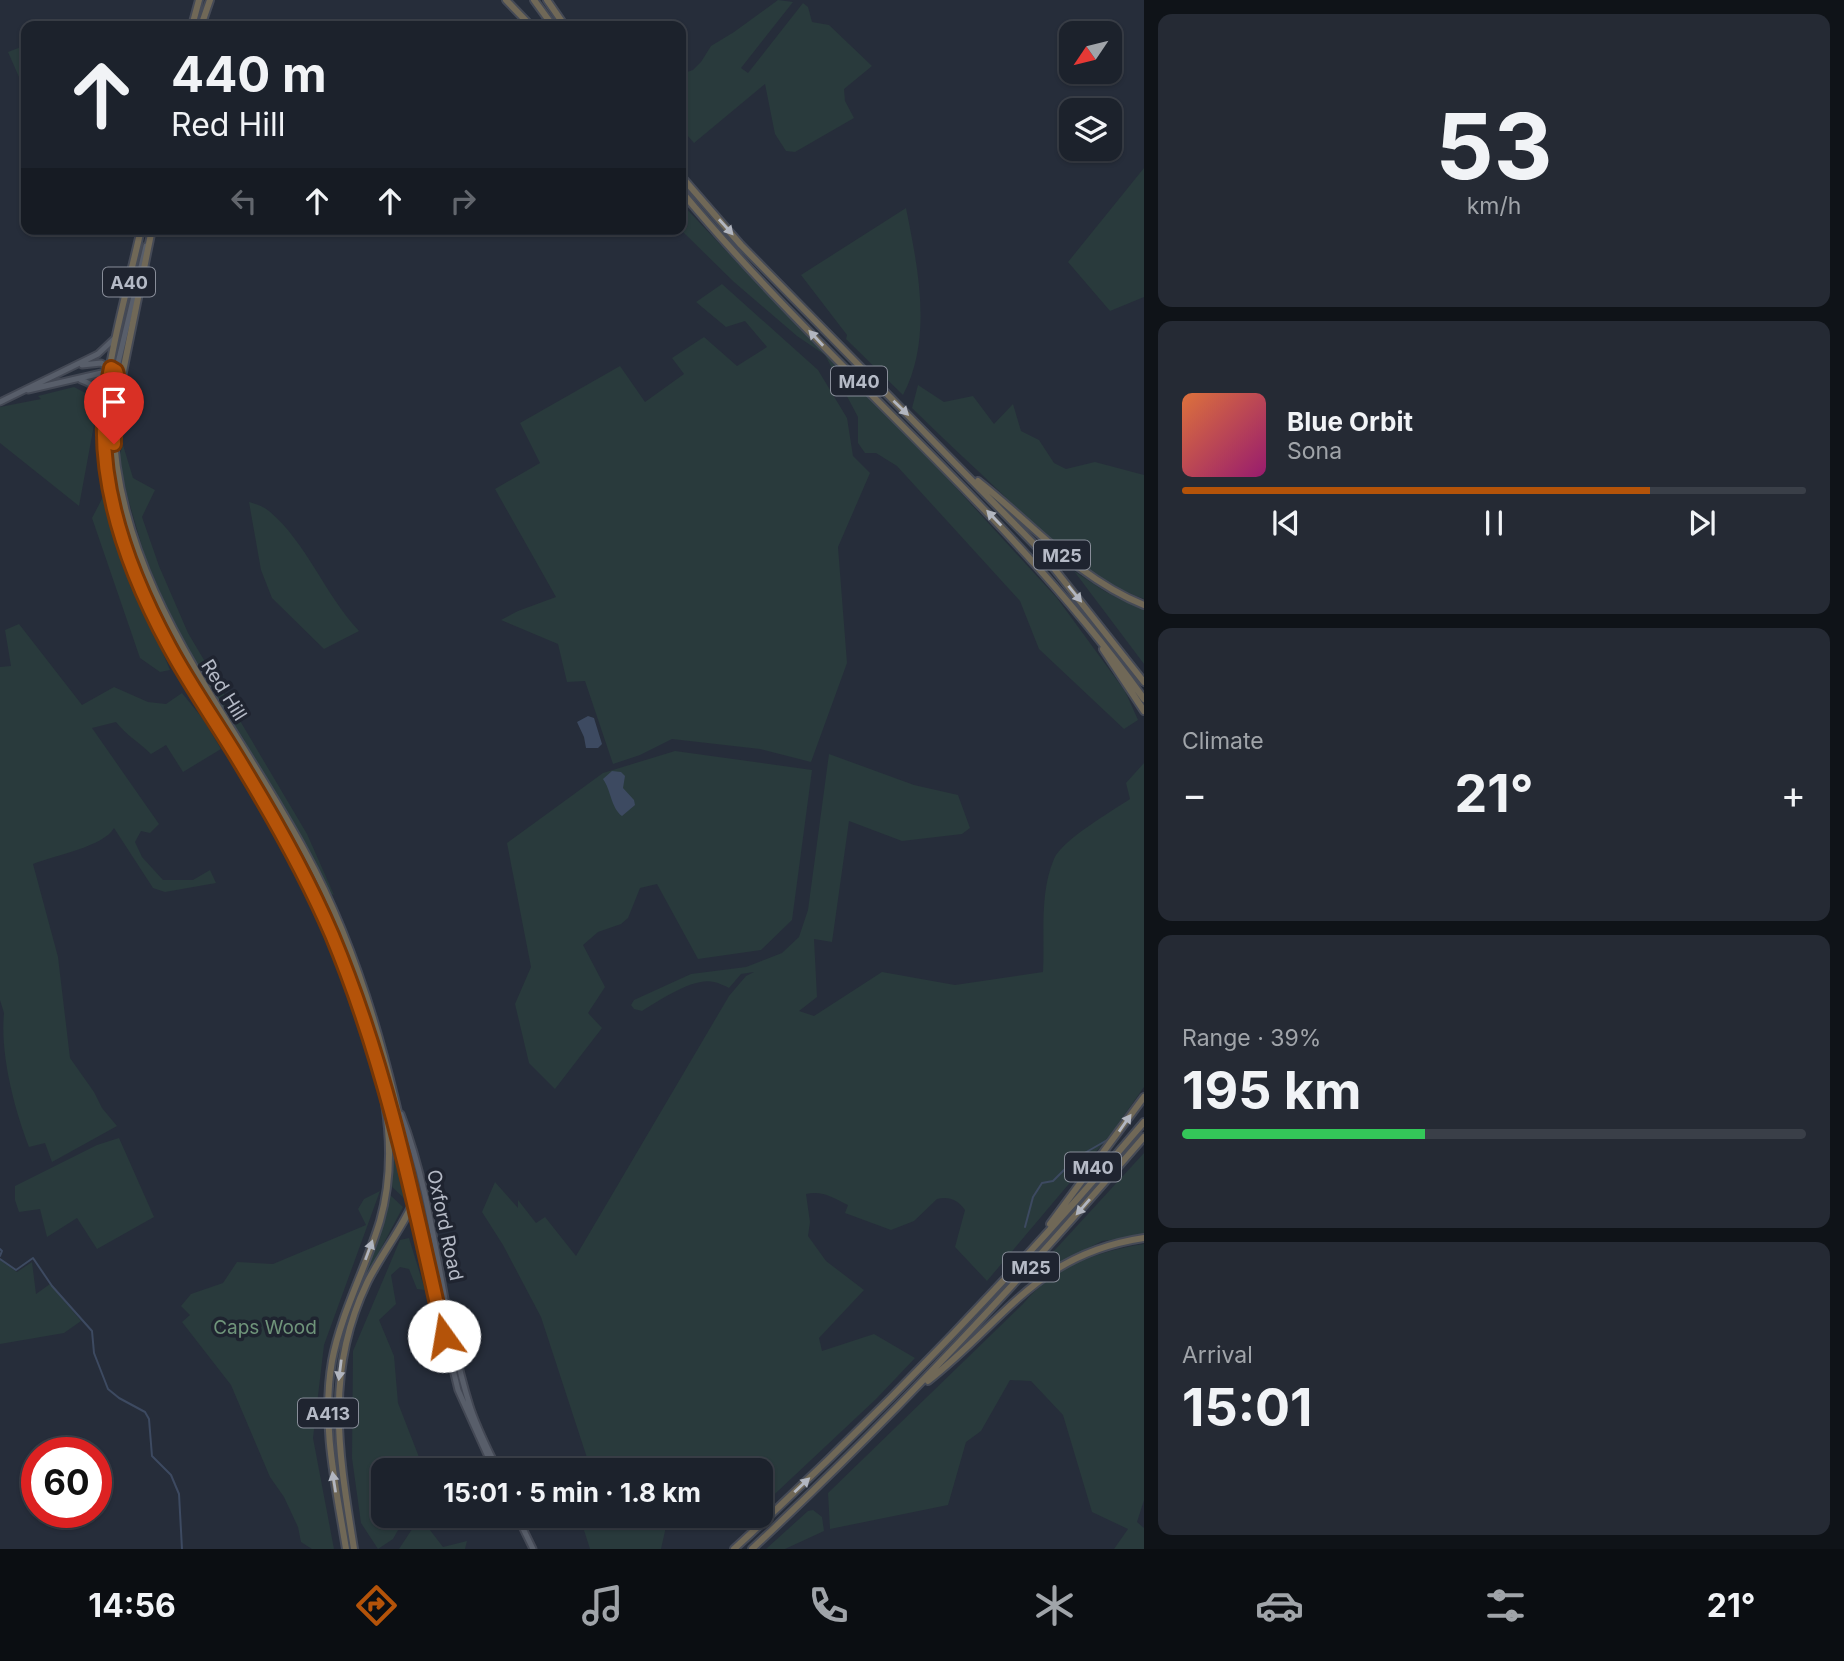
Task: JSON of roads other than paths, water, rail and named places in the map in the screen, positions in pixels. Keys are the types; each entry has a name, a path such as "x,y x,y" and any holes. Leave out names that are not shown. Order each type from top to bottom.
{"highway":[{"path":"194,21 200,0"},
{"path":"203,21 210,0"},
{"path":"506,0 526,21"},
{"path":"534,0 549,21"},
{"path":"547,0 562,21"},
{"name":"M40","path":"686,182 741,245 1037,547 1144,682"},
{"name":"M40","path":"686,197 815,337 999,523 1091,630 1144,699"},
{"name":"A40","path":"111,368 140,235"},
{"name":"Red Hill","path":"151,235 113,421 121,489 146,574 187,659 306,852 338,924 372,1019 399,1107"},
{"name":"Red Hill","path":"111,368 103,408 105,459 110,491 135,570 149,604 188,679 246,771 295,858 332,936 376,1059"},
{"name":"M25","path":"964,470 1073,564 1104,584 1144,604"},
{"name":"M40","path":"1091,630 1144,711"},
{"name":"A413","path":"346,1549 328,1428 329,1393 332,1361 380,1220 387,1186 389,1136 376,1059"},
{"name":"M40","path":"1041,1237 1144,1097"},
{"path":"399,1107 416,1194 413,1203"},
{"name":"M25","path":"734,1549 902,1387 1144,1122"},
{"name":"M25","path":"752,1549 912,1393 1037,1261 1144,1137"},
{"name":"A413","path":"354,1549 337,1425 342,1355 352,1318 367,1282 413,1203"},
{"name":"M25","path":"912,1393 938,1373 1013,1300 1043,1276 1093,1250 1144,1238"}],"main road":[{"path":"28,390 106,372 118,363 139,270 150,235"},
{"path":"0,402 98,355 118,335"},
{"path":"76,366 101,363 116,371 119,383"},
{"path":"80,379 93,384 98,390 103,408"},
{"name":"A40","path":"376,1059 461,1401 490,1458"},
{"name":"Oxford Road","path":"399,1107 421,1181 470,1406 491,1458"},
{"path":"444,1336 452,1331"},
{"path":"523,1528 533,1549"}],"water":[{"path":"588,716 594,718 602,744 598,748 586,748 577,722"},
{"path":"612,771 621,772 625,776 623,788 634,800 635,805 622,816 618,813 603,779"}],"waterway":[{"path":"1025,1227 1033,1197 1042,1183 1053,1181 1076,1158 1109,1139"},
{"path":"0,1249 0,1256"},
{"path":"0,1259 16,1270 33,1258 52,1286 92,1331 94,1353 108,1389 145,1412 149,1419 152,1456 171,1475 179,1494 182,1549"}],"park label":[{"name":"Caps Wood","path":"265,1327"}]}
